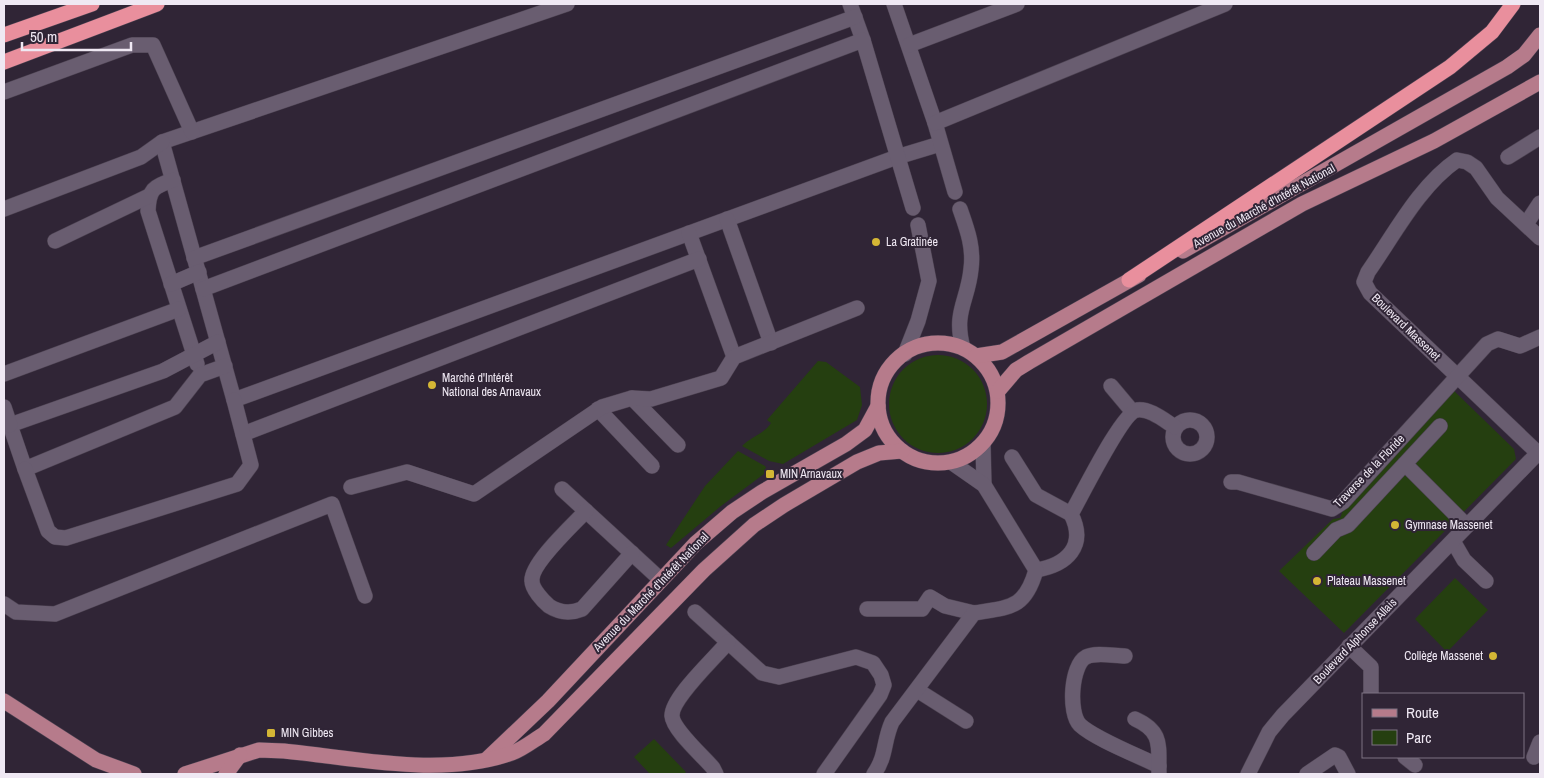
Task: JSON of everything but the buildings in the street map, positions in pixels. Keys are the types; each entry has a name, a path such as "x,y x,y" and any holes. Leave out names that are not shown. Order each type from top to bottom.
{"highway":[{"path":"4,36 92,4"},
{"path":"4,62 157,4"},
{"path":"1128,280 1450,67 1492,32 1512,4"}],"main road":[{"name":"Avenue du Marché d'Intérêt National","path":"976,356 990,356 1002,352 1128,280 1229,226 1507,67 1524,56 1540,35"},
{"name":"Avenue du Marché d'Intérêt National","path":"998,391 1016,370 1029,362 1302,204 1434,140 1540,82"},
{"path":"933,343 948,344 962,348 976,356 990,372 998,391 996,419 983,444 968,456 951,462 925,461 902,451 890,438 882,423 878,406 880,390 885,375 894,363 918,347 933,343"},
{"name":"Avenue du Marché d'Intérêt National","path":"484,762 548,701 696,543 732,512 865,430 878,406"},
{"name":"Avenue du Marché d'Intérêt National","path":"185,774 259,750 443,768 484,762 513,753 544,734 704,570 754,525 857,462 879,453 902,451"},
{"path":"4,701 96,760 134,774"},
{"path":"226,774 240,755"},
{"path":"96,760 109,774"}],"street":[{"path":"4,209 141,157 162,142 567,4"},
{"path":"894,4 935,123 955,192"},
{"path":"909,45 1017,4"},
{"path":"935,123 1206,7 1225,4"},
{"path":"171,284 196,265 852,11 863,40 913,208"},
{"path":"203,289 863,40"},
{"path":"4,92 132,45 153,46 192,132"},
{"path":"1508,157 1540,137"},
{"path":"4,407 48,531 55,537 66,538 237,484 251,465 162,142"},
{"path":"234,400 897,157 940,144"},
{"name":"Boulevard Massenet","path":"1526,224 1497,198 1476,168 1467,162 1457,160 1447,167 1424,192 1368,272 1364,282 1370,293 1539,454"},
{"path":"173,180 156,185 149,196 148,211 200,375"},
{"path":"55,241 149,196"},
{"path":"1540,203 1526,224 1540,238"},
{"path":"960,209 972,243 972,270 959,314 958,331 962,348"},
{"path":"727,219 771,342"},
{"path":"905,354 918,321 928,281 918,225"},
{"path":"689,233 734,357"},
{"path":"243,434 699,259"},
{"path":"351,486 407,472 474,494 598,409 632,398 650,399 721,378 734,357 857,308"},
{"path":"4,374 180,309"},
{"path":"1458,377 1492,341 1498,339 1520,346 1540,337"},
{"path":"10,425 163,371 218,342"},
{"path":"25,469 175,408 200,375 224,366"},
{"name":"Traverse de la Floride","path":"1231,482 1238,482 1332,509 1343,502 1458,377"},
{"path":"1111,386 1132,412"},
{"path":"632,398 678,445"},
{"path":"598,409 652,466"},
{"path":"1071,514 1119,427 1132,412 1140,410 1148,412 1175,428"},
{"path":"1314,553 1336,530 1348,525 1440,426"},
{"path":"983,444 984,485"},
{"name":"Boulevard Alphonse Allais","path":"1248,774 1269,732 1349,646 1539,454"},
{"path":"1012,457 1036,494 1071,514 1076,530 1074,548 1058,565 1036,570"},
{"path":"867,609 922,609 930,597 945,606 974,613 1013,606 1023,599 1030,588 1036,570 984,485 951,462"},
{"path":"1405,464 1467,526"},
{"path":"562,489 661,580"},
{"path":"4,604 16,612 55,614 332,504 365,596"},
{"path":"586,511 539,563 532,574 531,582 543,601 565,613 573,613 582,609 632,553"},
{"path":"1452,541 1464,560 1486,581"},
{"path":"695,612 762,673 779,677 856,657 873,663 884,685 880,695 824,774"},
{"path":"874,774 882,762 886,750 886,734 974,613"},
{"path":"716,774 714,768 679,730 672,716 676,702 728,642"},
{"path":"1349,646 1371,667 1372,693"},
{"path":"1125,656 1089,656 1083,659 1074,680 1072,707 1075,718 1088,730 1159,770"},
{"path":"917,690 966,721"},
{"path":"1135,719 1151,727 1158,737 1159,770"},
{"path":"1534,757 1540,742"},
{"path":"1312,773 1335,756 1339,757 1348,774"}],"green space":[{"path":"938,355 948,356 965,363 979,377 986,394 986,414 979,431 965,445 948,452 938,453 928,452 911,445 897,431 890,414 889,404 890,394 897,377 911,363 928,356"},
{"path":"818,361 826,362 860,387 862,405 857,420 783,464 769,461 742,446 771,423 767,420"},
{"path":"1451,388 1514,449 1516,459 1344,633 1279,571 1333,519 1340,518 1346,503"},
{"path":"738,451 765,466 768,471 721,506 671,548 666,545 705,486"},
{"path":"1455,578 1488,610 1447,652 1415,619"},
{"path":"654,739 686,772 684,774 650,774 634,757"}],"place":[{"name":"La Gratinée","path":"876,242"},
{"name":"Marché d'Intérêt National des Arnavaux","path":"432,385"},
{"name":"MIN Arnavaux","path":"770,474"},
{"name":"Gymnase Massenet","path":"1395,525"},
{"name":"Plateau Massenet","path":"1317,581"},
{"name":"Collège Massenet","path":"1493,656"},
{"name":"MIN Gibbes","path":"271,733"}]}
